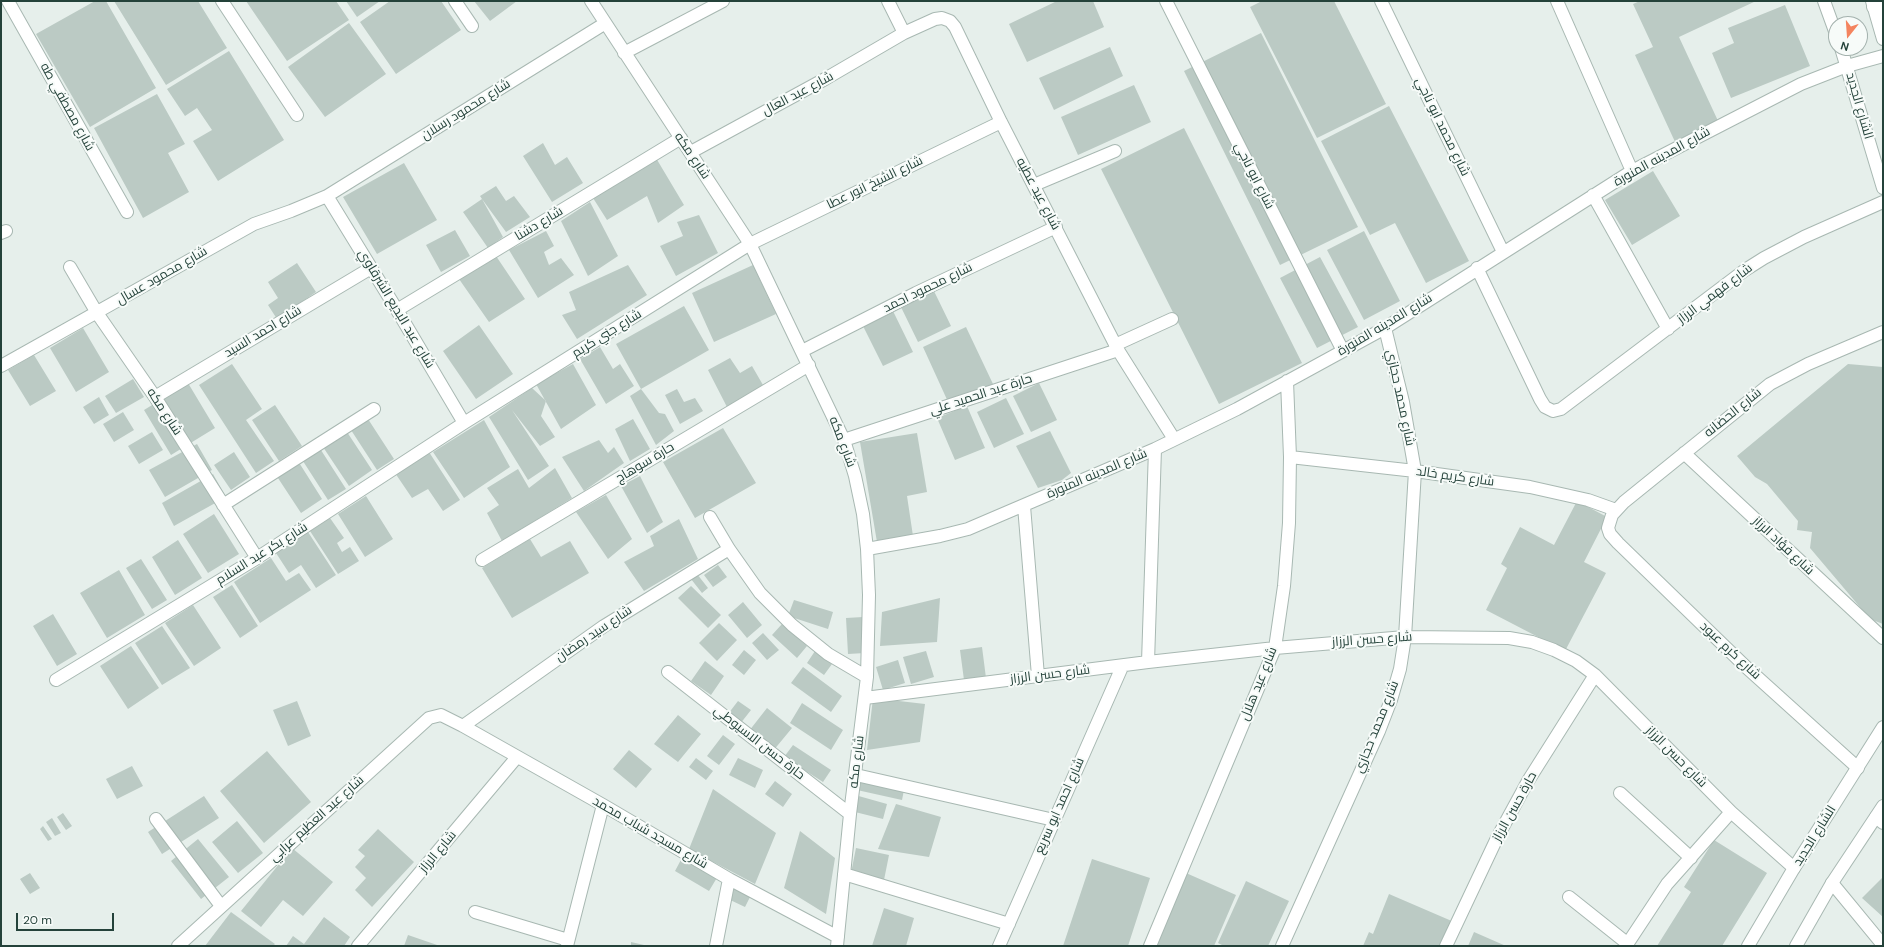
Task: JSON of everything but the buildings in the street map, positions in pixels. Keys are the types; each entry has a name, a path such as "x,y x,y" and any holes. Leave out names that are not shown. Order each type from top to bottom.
{"street":[{"name":"شارع مصطفي طه","path":"8,1 126,212"},
{"path":"222,1 297,115"},
{"path":"455,1 472,26"},
{"name":"شارع مكه","path":"591,1 604,24 750,244 844,440 854,476 863,514 869,595 867,677 850,814 837,942"},
{"path":"624,53 723,1"},
{"path":"888,1 904,33"},
{"name":"شارع ابو ناجي","path":"1166,1 1343,351"},
{"name":"شارع محمد ابو ناجي","path":"1381,1 1503,252"},
{"path":"1557,1 1632,171"},
{"path":"1824,1 1829,16"},
{"path":"1877,5 1883,39"},
{"name":"شارع عيد عطيه","path":"904,33 935,19 942,18 950,21 955,27 1001,122 1117,348 1174,439"},
{"name":"شارع محمود رسلان","path":"327,196 604,24"},
{"name":"شارع عبد العال","path":"690,152 825,79 904,33"},
{"name":"الشارع الجديد","path":"1844,56 1883,188"},
{"name":"شارع المدينه المنورة","path":"866,549 940,536 968,529 1155,449 1237,409 1385,328 1477,268 1632,171 1779,94 1847,66 1883,56"},
{"name":"شارع الشيخ انور عطا","path":"750,244 1001,122"},
{"name":"شارع دشنا","path":"397,310 681,138"},
{"path":"1034,185 1114,151"},
{"path":"1593,195 1668,330"},
{"name":"شارع عبد البديع الشرقاوي","path":"327,196 372,268 464,423"},
{"name":"شارع محمود عسال","path":"1,366 254,224 292,211 327,196"},
{"name":"شارع فهمي الرزاز","path":"1477,268 1545,407 1553,411 1561,409 1668,330 1745,270 1784,246 1883,202"},
{"name":"شارع محمود احمد","path":"802,351 916,293 1056,227"},
{"name":"شارع جني كريم","path":"464,423 750,244"},
{"name":"شارع مكه","path":"70,267 97,313 155,397 257,558"},
{"name":"شارع احمد السيد","path":"155,397 372,268"},
{"name":"حارة عبد الحميد علي","path":"844,440 1117,348 1172,319"},
{"name":"شارع محمد حجازي","path":"1282,946 1389,706 1400,669 1405,637 1415,471 1403,402 1385,328"},
{"name":"شارع الحضانه","path":"1608,528 1612,515 1616,510 1770,384 1814,361 1883,332"},
{"name":"حارة سوهاج","path":"482,560 809,365"},
{"name":"شارع عيد هلال","path":"1150,946 1275,648 1284,586 1289,522 1290,457 1287,381"},
{"path":"223,505 374,409"},
{"name":"شارع بكر عبد السلام","path":"56,680 257,558 464,423"},
{"path":"1148,662 1155,449"},
{"name":"شارع فؤاد الرزاز","path":"1684,453 1883,638"},
{"name":"شارع كريم خالد","path":"1290,457 1415,471 1530,487 1588,500 1616,510"},
{"path":"1024,506 1038,676"},
{"path":"710,517 729,549 760,593 792,625 828,654 867,677"},
{"name":"شارع كرم عبود","path":"1608,528 1610,534 1618,543 1746,667 1858,768"},
{"name":"شارع سيد رمضان","path":"464,726 604,626 729,549"},
{"name":"شارع حسن الرزاز","path":"865,698 1148,662 1275,648 1405,637 1509,638 1532,642 1554,650 1576,661 1595,675 1731,812 1794,868"},
{"name":"شارع احمد ابو سريع","path":"999,946 1122,666"},
{"name":"حارة حسن الاسيوطي","path":"668,672 850,814"},
{"name":"حارة حسن الرزاز","path":"1446,946 1484,865 1528,781 1595,675"},
{"name":"شارع عبد العظيم عرابي","path":"178,946 429,718 440,715 464,726"},
{"name":"شارع مسجد شباب محمد","path":"464,726 517,758 603,805 837,942"},
{"name":"الشارع الجديد","path":"1748,946 1794,868 1883,727"},
{"name":"شارع الرزاز","path":"358,946 517,758"},
{"path":"856,775 1054,820"},
{"path":"1620,793 1691,858"},
{"path":"476,912 567,943 603,805"},
{"path":"1796,946 1832,883 1879,820 1883,806"},
{"path":"1569,897 1627,945 1667,884 1731,812"},
{"path":"156,819 221,906"},
{"path":"844,874 1009,924"},
{"path":"716,946 729,879"},
{"path":"1832,883 1883,945"}]}
